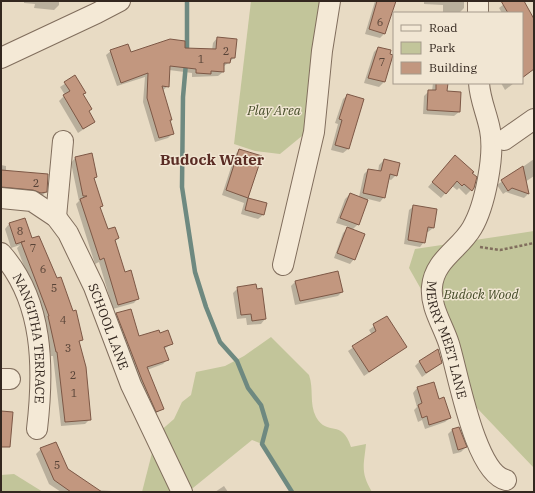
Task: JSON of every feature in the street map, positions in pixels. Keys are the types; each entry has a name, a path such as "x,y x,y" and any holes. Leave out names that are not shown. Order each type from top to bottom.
{"street":[{"path":"1,58 120,1"},
{"path":"283,265 314,132 322,51 330,1"},
{"path":"478,1 478,12"},
{"name":"MERRY MEET LANE","path":"479,84 490,134 490,160 480,208 472,228 437,269 432,286 434,307 449,344 479,448 493,473 506,480"},
{"path":"504,140 534,118"},
{"path":"56,217 63,141"},
{"name":"SCHOOL LANE","path":"1,198 32,201 56,217 68,233 80,256 107,320 131,385 182,492"},
{"name":"NANGITHA TERRACE","path":"1,253 20,280 33,314 40,356 42,384 37,429"}],"path":[{"path":"458,244 500,250 534,243"}],"green space":[{"name":"Play Area","path":"251,1 323,1 308,131 280,154 255,151 234,144"},
{"name":"Budock Wood","path":"534,231 534,468 457,387 426,298 409,268 415,249"},
{"path":"271,337 309,375 314,412 320,423 343,433 351,447 366,444 364,474 372,492 292,492 262,444 252,440 188,492 158,433 174,419 182,402 191,395 196,372 225,366 244,356"},
{"path":"154,445 176,492 142,492"},
{"path":"14,474 43,492 1,492 1,475"}],"building":[{"path":"377,1 396,1 385,34 369,29"},
{"path":"501,1 524,1 534,19 534,69 523,77 523,12 507,12"},
{"path":"217,37 237,39 235,58 231,58 230,63 224,63 224,72 211,71 211,74 196,73 196,69 170,66 169,87 162,86 172,120 170,120 174,134 159,138 147,98 148,73 121,83 110,50 128,44 131,52 170,39 185,41 185,48 216,49"},
{"path":"378,47 391,50 390,54 393,55 385,82 368,78"},
{"path":"75,75 86,93 83,94 92,109 89,111 95,122 83,129 63,95 70,91 64,82"},
{"path":"436,84 448,84 447,91 461,92 460,112 427,110 428,90 436,90"},
{"path":"347,94 364,99 349,149 335,145 342,120 339,119"},
{"path":"239,149 262,156 248,198 226,190"},
{"path":"92,153 97,177 94,178 103,206 100,207 108,229 115,227 119,238 115,240 125,272 131,270 139,299 118,305 104,258 100,260 80,199 87,196 83,196 75,157"},
{"path":"455,155 474,172 472,173 477,177 472,191 464,184 462,186 457,181 446,194 432,182"},
{"path":"384,159 400,163 397,176 390,174 385,198 363,193 368,169 381,171"},
{"path":"523,166 529,194 512,188 508,191 501,180"},
{"path":"1,170 48,174 47,192 41,193 33,190 1,187"},
{"path":"350,193 368,200 359,225 340,218"},
{"path":"248,198 267,203 264,215 245,210"},
{"path":"413,205 437,209 434,228 428,227 425,243 408,240"},
{"path":"25,218 32,238 39,236 57,278 61,277 73,311 76,310 83,340 79,341 86,367 91,420 65,422 57,352 49,316 21,242 16,244 9,223"},
{"path":"347,227 365,234 355,260 337,253"},
{"path":"338,271 343,292 300,301 295,281"},
{"path":"256,284 257,289 262,288 266,319 252,321 251,314 241,315 237,287"},
{"path":"131,309 139,336 159,330 160,333 168,330 173,344 164,347 169,360 147,367 164,409 156,412 116,313"},
{"path":"387,316 407,347 369,372 352,346 376,331 373,324"},
{"path":"438,349 442,363 426,373 419,361"},
{"path":"434,382 439,399 444,397 451,418 429,425 427,416 422,418 418,405 422,403 417,387"},
{"path":"1,411 13,412 10,447 1,447"},
{"path":"459,427 467,447 458,450 452,429"},
{"path":"56,442 68,469 102,492 71,492 54,480 40,448"}],"waterway":[{"path":"187,1 187,53"},
{"path":"186,63 183,97 182,187 195,272 206,307 220,342 237,361 248,388 261,405 267,425 262,444 292,492"}],"district":[{"name":"Budock Water","path":"212,159"}]}
